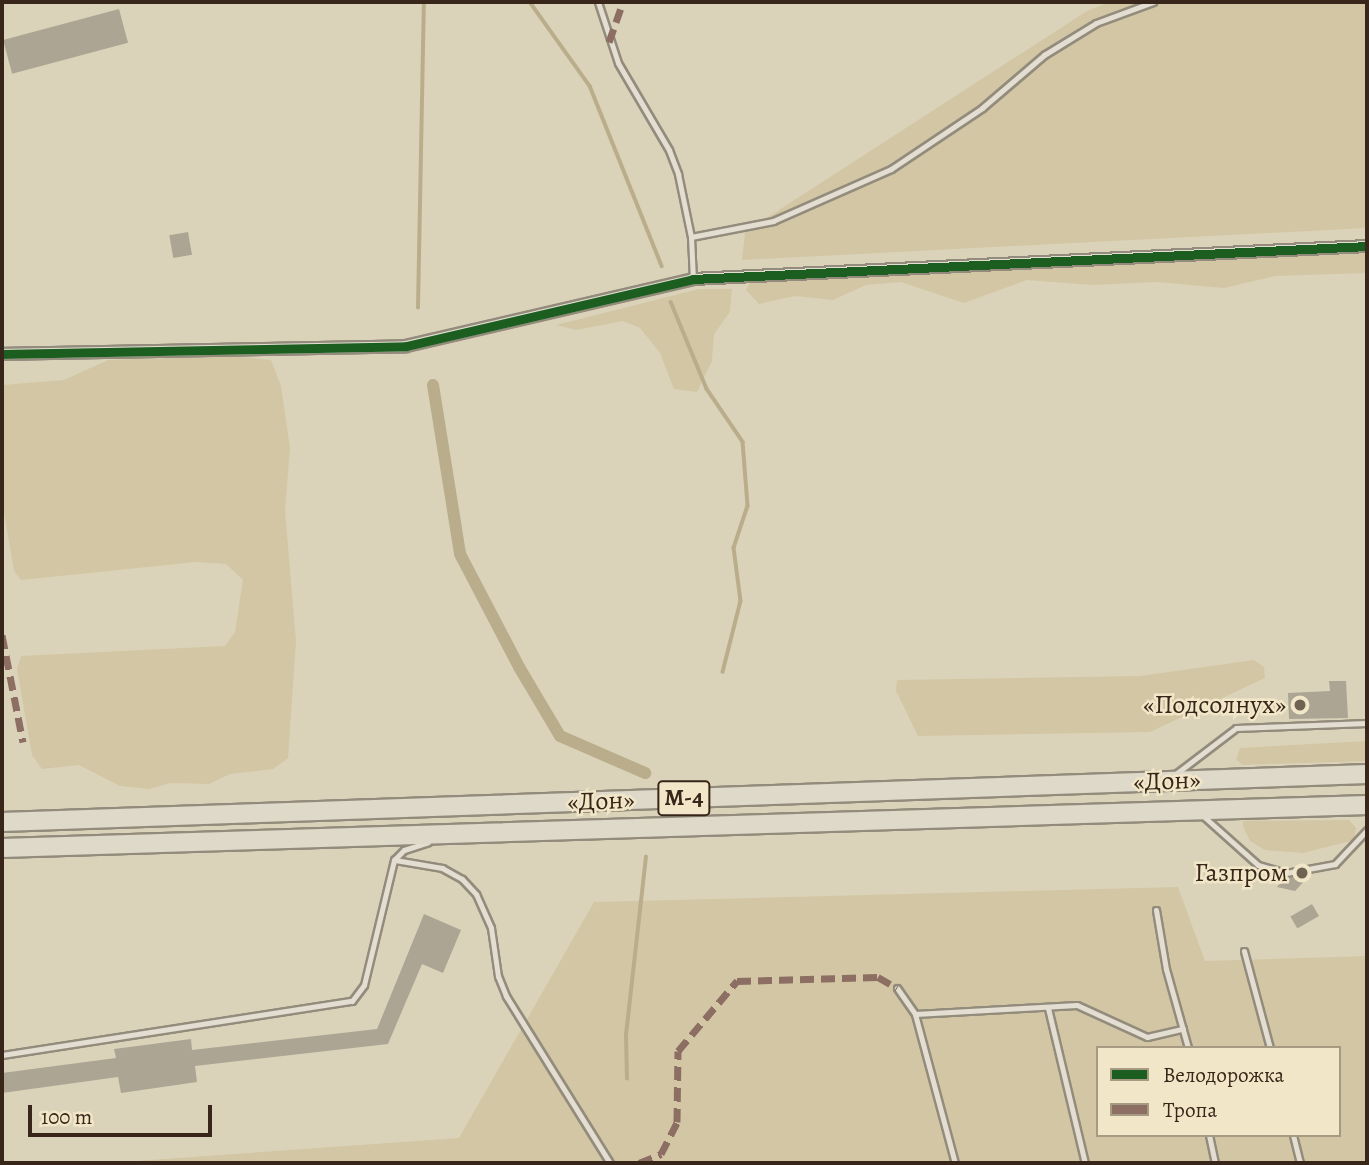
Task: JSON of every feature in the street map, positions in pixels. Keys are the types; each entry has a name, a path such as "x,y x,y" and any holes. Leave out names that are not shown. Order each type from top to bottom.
{"highway":[{"name":"«Дон»","path":"2,822 1367,774"},
{"name":"«Дон»","path":"2,848 1367,805"}],"street":[{"path":"2,354 406,346 693,279 1367,246"}],"lane":[{"path":"598,2 618,63 669,150 691,237 693,279"},
{"path":"691,237 773,221 891,169 982,108 1055,49 1096,23 1153,2"},
{"path":"1167,781 1236,728 1367,723"},
{"path":"1199,812 1258,865 1286,873 1335,863 1367,830"},
{"path":"2,1055 352,1001 364,985 394,860 414,845 471,832"},
{"path":"394,860 442,868 462,879 476,894 491,928 498,976 506,996 610,1163"},
{"path":"1156,910 1187,1046"},
{"path":"1244,951 1268,1046"},
{"path":"897,988 915,1014 955,1163"},
{"path":"915,1014 1077,1005 1147,1037 1183,1029"},
{"path":"1048,1008 1086,1163"},
{"path":"1210,1137 1216,1163"},
{"path":"1294,1137 1300,1163"}],"shaded area":[{"path":"1110,2 1367,2 1367,228 742,260 745,232 1087,11"},
{"path":"1367,252 1367,273 1275,276 1224,288 1156,282 1093,285 1027,280 964,303 901,282 866,285 833,300 795,296 759,304 746,290 752,280"},
{"path":"699,289 732,289 730,312 714,334 712,361 697,392 674,389 660,353 640,328 623,321 576,330 556,325"},
{"path":"233,356 271,360 281,386 290,448 285,510 296,641 288,758 273,769 230,774 209,784 171,783 149,789 120,786 79,765 42,769 32,755 17,669 21,656 225,646 235,632 243,580 226,564 196,562 21,580 14,571 2,501 2,385 64,380 108,360"},
{"path":"1254,660 1264,667 1265,678 1150,732 918,736 896,691 897,680 1140,676"},
{"path":"1367,741 1367,761 1242,765 1236,759 1240,748"},
{"path":"1349,820 1356,828 1354,840 1303,853 1265,850 1250,841 1243,826 1243,821"},
{"path":"1178,887 1205,961 1367,956 1367,1163 108,1163 459,1138 594,902"}],"building":[{"path":"119,9 128,43 12,74 3,40"},
{"path":"188,232 192,255 173,258 169,235"},
{"path":"1329,681 1346,681 1348,718 1289,719 1288,693 1330,691"},
{"path":"1311,874 1295,891 1277,887 1285,878"},
{"path":"1312,904 1319,916 1297,929 1290,917"},
{"path":"424,914 461,930 443,973 422,964 388,1044 195,1066 197,1082 121,1093 118,1077 2,1093 2,1073 116,1058 114,1049 191,1039 192,1050 377,1029"}],"waterway":[{"path":"418,308 424,2"},
{"path":"530,2 590,86 662,266"},
{"path":"671,302 707,389 743,442 748,506 734,548 741,601 723,672"},
{"path":"433,385 460,554 519,667 560,736 645,773"},
{"path":"627,1079 626,1035 646,857"}],"marked path":[{"path":"609,42 623,2"},
{"path":"2,635 23,742"},
{"path":"639,1163 661,1154 677,1122 678,1051 737,981 878,977 897,988"}],"cycle path":[{"path":"2,354 406,346 693,279 1367,246"}],"place":[{"name":"«Подсолнух»","path":"1300,705"},
{"name":"Газпром","path":"1302,873"}]}
